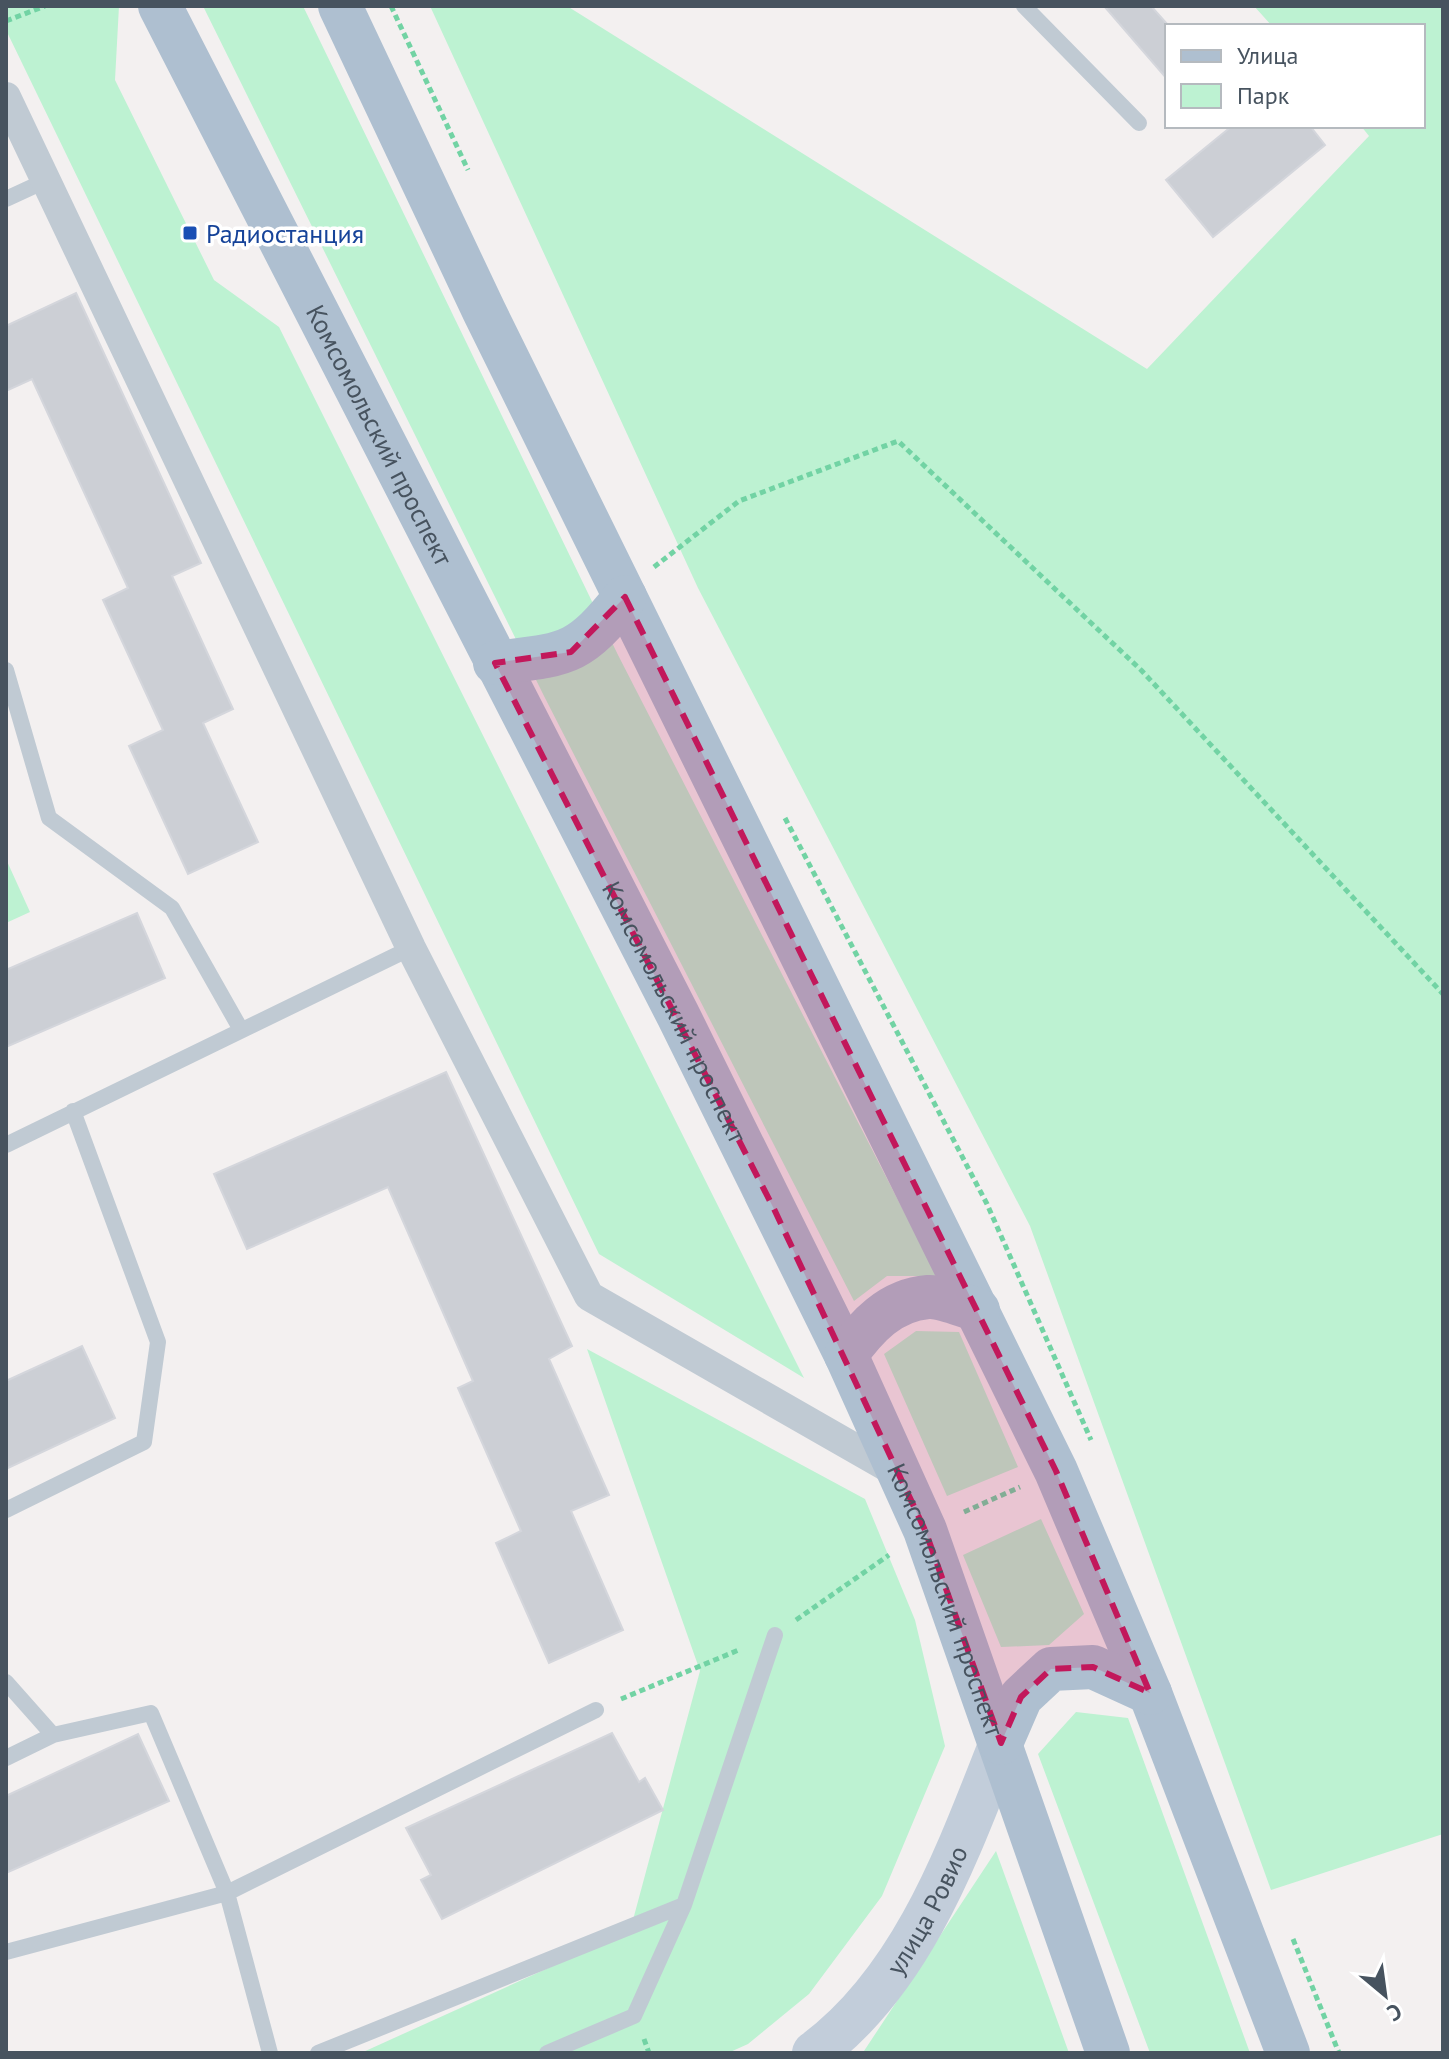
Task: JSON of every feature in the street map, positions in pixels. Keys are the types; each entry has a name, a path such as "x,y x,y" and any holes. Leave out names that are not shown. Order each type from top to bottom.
{"main road":[{"name":"Комсомольский проспект","path":"160,6 678,1015 846,1355 925,1530 1108,2053"},
{"path":"340,6 484,311 1056,1471 1150,1693 1288,2053"},
{"path":"495,663 571,652 600,629 625,597"},
{"path":"846,1355 868,1324 897,1307 929,1297 978,1310"},
{"path":"1001,1743 1021,1697 1051,1669 1093,1667 1150,1693"},
{"name":"улица Ровио","path":"814,2053 841,2033 892,1969 928,1913 961,1843 1001,1743"}],"street":[{"path":"6,97 411,948 589,1296 898,1473"}],"lane":[{"path":"1024,6 1139,123"},
{"path":"6,199 45,181"},
{"path":"6,670 49,818 172,908 240,1028"},
{"path":"6,1145 240,1028 411,948"},
{"path":"6,1510 144,1442 158,1342 73,1111"},
{"path":"547,2053 634,2016 684,1905 775,1635"},
{"path":"6,1682 53,1735"},
{"path":"6,1952 227,1893 596,1710"},
{"path":"6,1758 53,1735 151,1713 227,1893 270,2053"},
{"path":"318,2053 684,1905"}],"path":[{"path":"6,21 45,6"},
{"path":"625,597 653,567 739,501 898,441 1141,670 1443,994"},
{"path":"596,1710 775,1635 925,1530 1056,1471"}],"highlighted area":[{"path":"625,597 1056,1471 1150,1693 1093,1667 1051,1669 1021,1697 1001,1743 925,1530 774,1209 495,663 571,652"}],"green space":[{"path":"6,6 119,6 115,80 214,280 279,327 804,1378 599,1254 6,30"},
{"path":"203,6 303,6 618,655 937,1276 887,1276 854,1301 544,696"},
{"path":"430,6 567,6 1147,369 1369,136 1363,128 1425,128 1425,24 1270,24 1254,6 1443,6 1443,1834 1271,1890 1030,1226 698,588"},
{"path":"6,859 30,912 6,923"},
{"path":"916,1331 959,1332 1018,1467 947,1496 884,1354"},
{"path":"587,1349 865,1499 915,1620 945,1746 882,1896 809,1994 748,2044 728,2053 361,2053 630,1931 700,1671"},
{"path":"1041,1519 1084,1614 1049,1645 1001,1647 963,1555"},
{"path":"1076,1712 1128,1718 1250,2053 1150,2053 1038,1754"},
{"path":"996,1851 1069,2053 864,2051"}],"building":[{"path":"1104,6 1151,6 1167,24 1165,77"},
{"path":"1230,128 1312,128 1325,145 1213,237 1166,180"},
{"path":"76,293 201,563 172,576 233,709 203,723 258,842 188,874 129,746 163,730 103,600 128,588 32,379 6,391 6,326"},
{"path":"137,913 165,978 6,1047 6,970"},
{"path":"446,1072 572,1346 549,1359 609,1495 571,1511 623,1630 549,1663 496,1543 521,1531 458,1388 473,1381 388,1187 247,1249 214,1174"},
{"path":"82,1346 115,1418 6,1469 6,1381"},
{"path":"612,1733 639,1782 645,1778 663,1810 442,1919 421,1880 431,1875 406,1828"},
{"path":"138,1734 169,1801 6,1873 6,1796"}],"place":[{"name":"Радиостанция","path":"190,233"}]}
